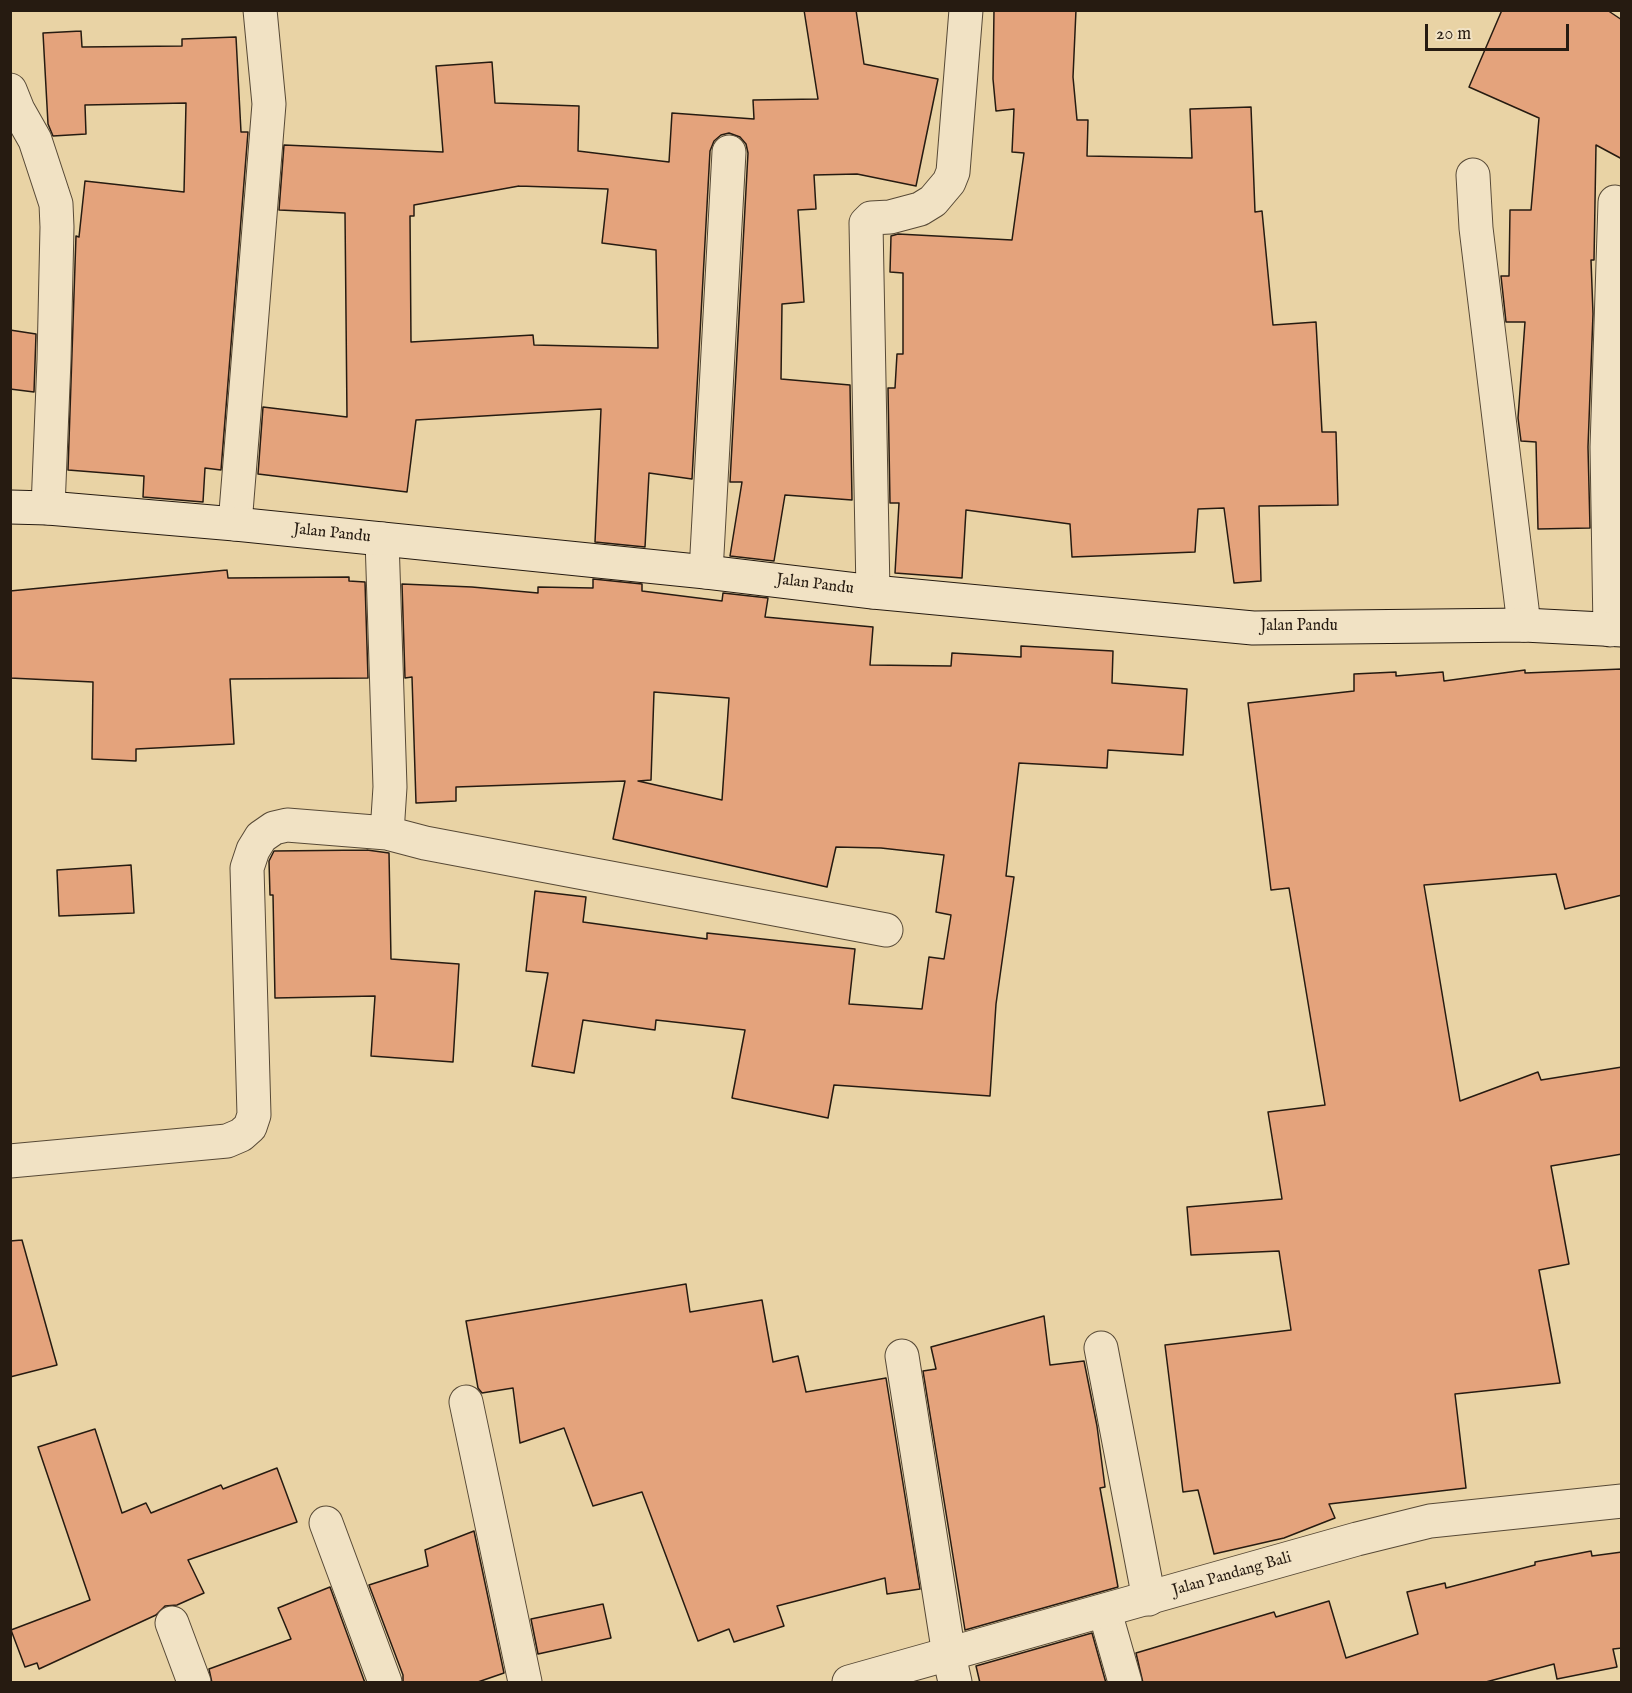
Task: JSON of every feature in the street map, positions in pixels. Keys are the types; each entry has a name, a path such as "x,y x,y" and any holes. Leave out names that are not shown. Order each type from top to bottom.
{"street":[{"path":"235,524 268,104 261,10"},
{"path":"873,592 866,223 871,218 890,217 920,208 933,201 949,182 953,172 966,10"},
{"path":"10,90 35,140 56,204 54,360 48,508"},
{"path":"706,572 729,152"},
{"path":"1473,174 1476,228 1524,625"},
{"path":"1615,202 1607,447 1616,630"},
{"name":"Jalan Pandu","path":"10,507 48,508 235,524 706,572 873,592 1253,628 1524,625 1616,630"},
{"path":"382,539 390,787 387,833"},
{"path":"10,1161 227,1141 241,1135 250,1127 254,1115 247,868 253,850 261,837 274,828 287,825 387,833 425,843 886,930"},
{"path":"1101,1348 1149,1599"},
{"path":"902,1356 952,1669"},
{"path":"466,1402 525,1683"},
{"name":"Jalan Pandang Bali","path":"849,1683 952,1669 1105,1612 1357,1539 1430,1521 1622,1501"},
{"path":"326,1522 386,1683"},
{"path":"1105,1612 1125,1683"},
{"path":"172,1623 194,1683"}],"building":[{"path":"804,10 856,10 864,64 938,79 916,186 857,174 814,175 816,209 798,210 804,302 782,304 781,379 850,385 852,500 785,495 774,561 730,556 742,482 730,482 748,153 746,144 740,137 729,133 721,135 714,141 710,151 692,479 649,473 645,547 595,542 601,409 416,420 407,492 258,474 263,407 347,417 345,213 279,210 284,145 443,152 436,66 492,62 495,103 579,106 578,151 669,162 672,113 754,119 753,100 818,99","holes":["519,186 608,189 602,243 656,250 658,348 534,345 533,335 411,342 410,216 414,216 414,205"]},
{"path":"994,10 1076,10 1073,77 1077,120 1088,120 1087,156 1192,158 1190,109 1251,107 1255,212 1262,211 1273,325 1316,322 1322,432 1336,432 1338,505 1259,506 1261,581 1234,583 1224,508 1198,509 1195,552 1072,557 1070,524 966,510 962,578 895,573 899,503 890,503 888,388 895,388 897,354 903,354 903,273 890,272 891,236 898,234 1012,240 1024,153 1012,152 1014,109 996,111 993,79"},
{"path":"1502,10 1607,10 1622,20 1622,159 1596,145 1594,260 1591,260 1593,314 1588,447 1590,528 1538,529 1536,442 1521,441 1518,418 1525,322 1506,322 1501,276 1509,276 1510,210 1531,210 1539,118 1469,87"},
{"path":"81,31 82,47 182,46 182,39 236,37 241,132 248,132 221,470 205,468 203,502 143,497 144,476 68,470 76,236 79,237 85,181 184,192 186,103 85,105 86,134 53,136 48,124 43,33"},
{"path":"10,330 36,334 34,392 10,389"},
{"path":"227,570 228,578 349,577 349,581 365,582 368,678 230,679 234,744 136,749 136,761 92,759 93,682 10,678 10,591"},
{"path":"593,579 642,584 642,591 722,601 723,593 768,598 765,617 873,627 870,665 951,666 952,653 1021,657 1021,646 1113,651 1112,683 1187,689 1183,755 1108,750 1107,768 1019,763 1006,876 1014,877 996,1004 990,1096 834,1085 828,1118 732,1098 745,1030 656,1020 655,1030 583,1020 574,1073 532,1066 548,973 526,971 535,891 586,897 583,922 707,939 707,933 855,949 849,1004 922,1009 929,957 944,959 951,915 936,912 944,855 881,848 836,847 827,887 613,839 625,781 456,787 456,801 416,803 412,677 405,678 402,584 538,593 538,587 593,588","holes":["654,692 729,698 722,800 638,781 651,780"]},
{"path":"1622,669 1622,895 1565,909 1556,874 1424,885 1460,1101 1538,1072 1541,1080 1622,1067 1622,1154 1551,1166 1569,1264 1539,1270 1560,1383 1455,1394 1466,1488 1329,1504 1335,1518 1284,1538 1214,1554 1198,1490 1183,1492 1165,1345 1291,1330 1279,1251 1191,1255 1187,1207 1282,1199 1268,1112 1325,1105 1289,888 1271,890 1248,703 1354,691 1354,674 1396,672 1396,676 1443,672 1444,681 1525,670 1525,673"},
{"path":"367,850 389,853 391,959 459,964 453,1062 371,1056 375,996 275,998 273,895 270,895 269,861 274,851"},
{"path":"131,865 134,913 59,916 57,870"},
{"path":"22,1240 57,1365 10,1377 10,1241"},
{"path":"686,1284 690,1312 762,1300 773,1362 798,1356 806,1392 886,1378 920,1589 887,1594 885,1578 777,1606 784,1626 734,1642 729,1629 698,1641 642,1492 593,1506 564,1428 520,1443 513,1388 482,1393 478,1388 466,1321"},
{"path":"1044,1316 1050,1365 1084,1361 1097,1426 1105,1487 1100,1488 1118,1587 965,1630 923,1371 936,1369 931,1347"},
{"path":"95,1429 122,1513 146,1503 151,1513 221,1485 223,1489 277,1468 297,1522 188,1560 204,1593 177,1605 165,1606 156,1615 39,1669 37,1663 25,1667 11,1630 90,1600 38,1447"},
{"path":"474,1531 504,1673 475,1683 403,1683 403,1675 369,1585 428,1566 425,1550"},
{"path":"1591,1551 1592,1556 1622,1552 1622,1648 1613,1649 1617,1667 1557,1679 1554,1664 1482,1683 1143,1683 1136,1653 1274,1612 1276,1617 1329,1601 1346,1658 1418,1634 1407,1592 1445,1583 1446,1588 1535,1565 1535,1562"},
{"path":"330,1587 365,1683 212,1683 209,1669 291,1639 278,1608"},
{"path":"603,1604 611,1638 538,1654 531,1619"},
{"path":"1092,1633 1106,1683 980,1683 976,1666"}]}
